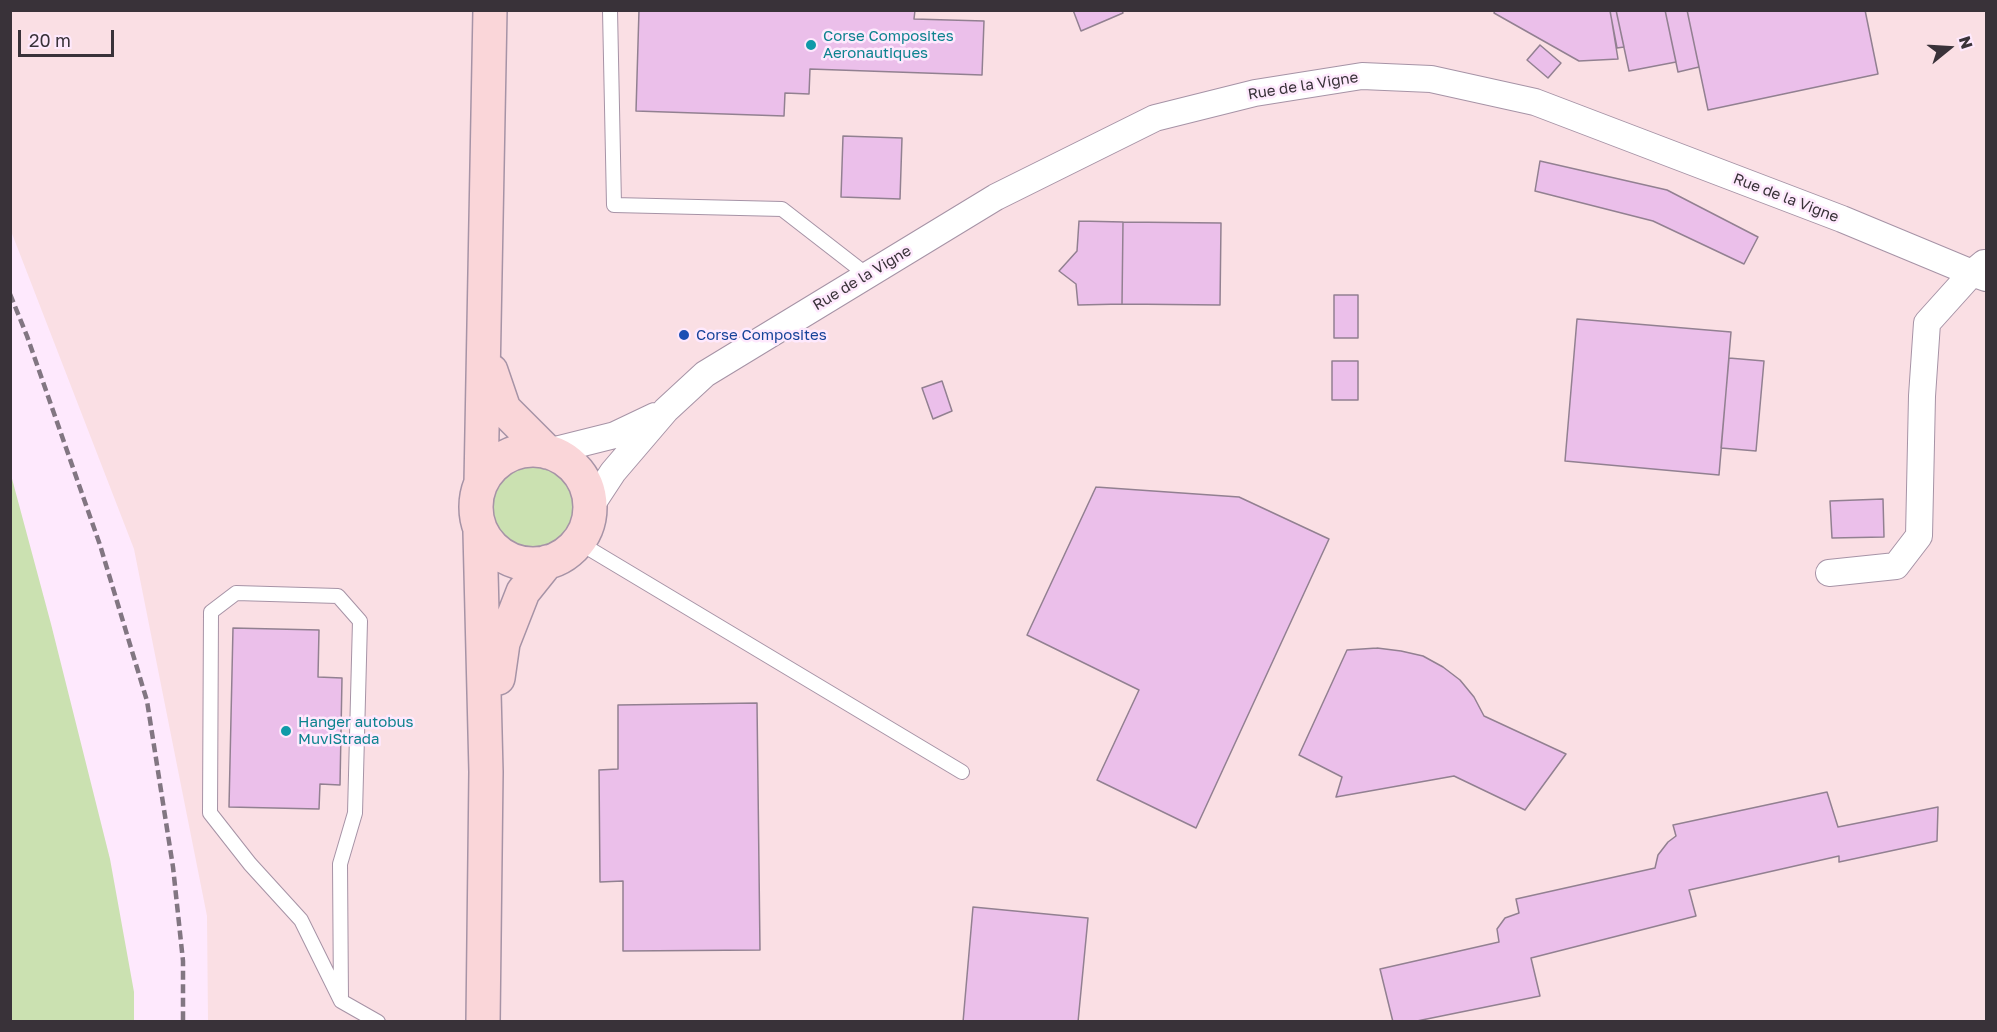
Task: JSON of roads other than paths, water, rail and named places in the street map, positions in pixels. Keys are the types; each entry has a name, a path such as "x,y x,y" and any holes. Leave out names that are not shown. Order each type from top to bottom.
{"main road":[{"path":"483,1022 486,772 480,532 475,505 481,483 490,10"},
{"path":"485,349 504,409 548,452"},
{"path":"480,532 496,551 510,560 527,564 547,562 559,558 578,542 587,527 590,507 587,489 574,467 548,452 537,450 516,452 495,464 481,483"},
{"path":"486,772 503,643 523,592 547,562"}],"street":[{"name":"Rue de la Vigne","path":"590,507 613,472 666,410 705,374 996,197 1155,118 1254,93 1362,76 1431,78 1535,102 1982,271"},
{"path":"1829,573 1896,566 1919,536 1922,396 1927,322 1982,271"},
{"name":"Rue de la Vigne","path":"548,452 615,435 666,410"}],"lane":[{"path":"610,10 614,205 782,209 867,275"},
{"path":"578,542 962,772"},
{"path":"341,1001 340,864 355,813 360,621 338,596 236,593 211,612 210,813 249,864 301,920 341,1001 378,1022"}],"railway":[{"path":"10,294 27,336 100,545 147,701 173,867 183,961 183,1022"}],"place":[{"name":"Corse Composites Aeronautiques","path":"811,45"},
{"name":"Corse Composites","path":"684,335"},
{"name":"Hanger autobus MuviStrada","path":"286,731"}]}
